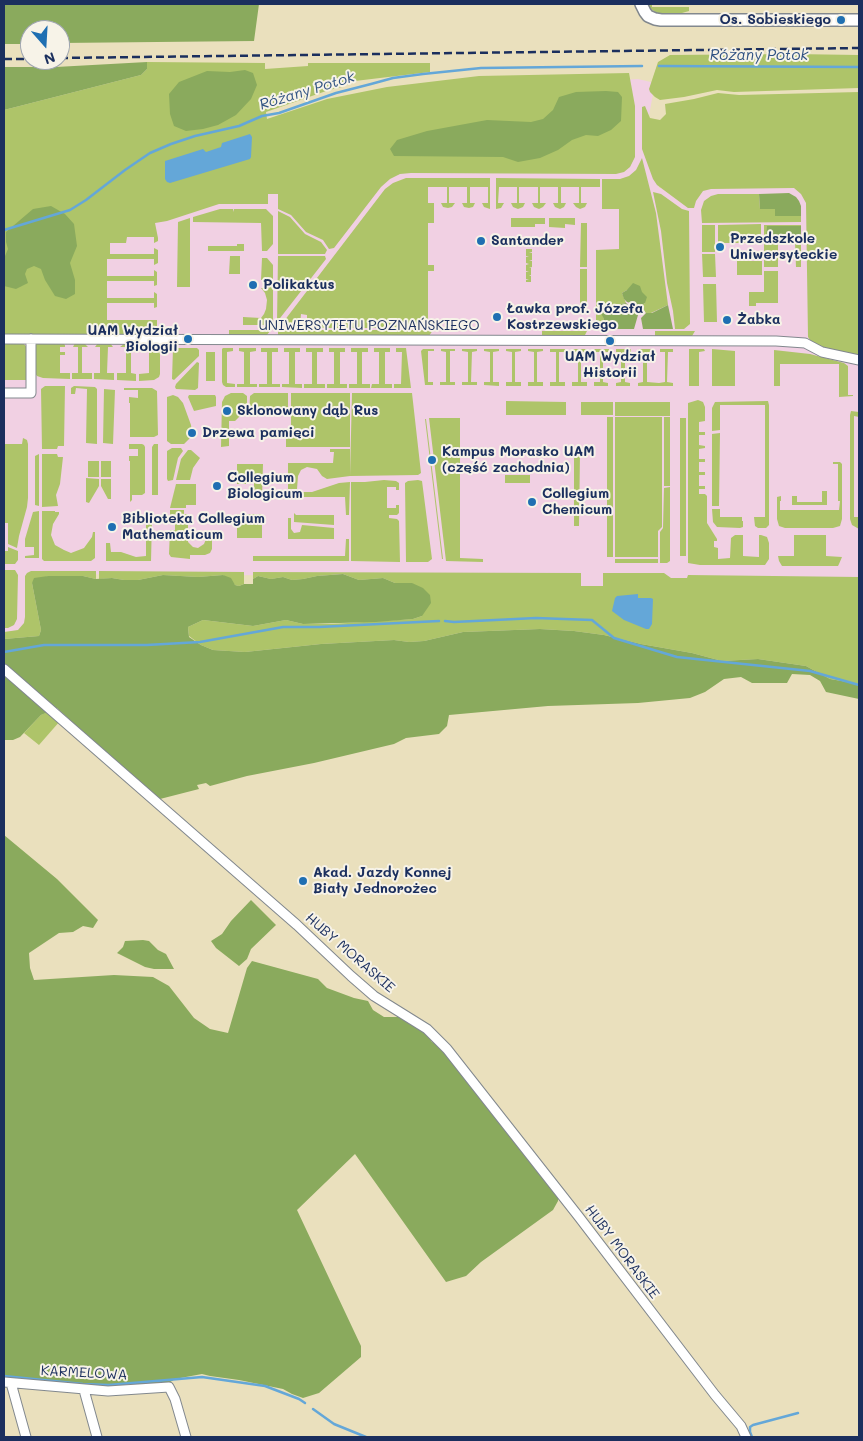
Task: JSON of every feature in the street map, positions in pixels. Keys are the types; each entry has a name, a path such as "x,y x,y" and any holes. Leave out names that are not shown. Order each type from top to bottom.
{"street":[{"path":"641,4 645,12 655,19 667,20 859,20"},
{"path":"4,393 31,393 31,338"},
{"name":"UNIWERSYTETU POZNAŃSKIEGO","path":"4,339 770,341 805,343 822,352 859,360"},
{"name":"HUBY MORASKIE","path":"4,669 297,924 366,989 401,1014 427,1029 447,1049 579,1217 709,1388 737,1421 746,1437"},
{"path":"7,1382 26,1437"},
{"name":"KARMELOWA","path":"7,1382 84,1390 169,1387 175,1399 186,1437"},
{"path":"84,1390 97,1437"}],"shaded area":[{"name":"Kampus Morasko UAM (część zachodnia)","path":"638,79 655,83 648,121 659,188 854,184 859,345 859,653 408,576 32,574 30,633 4,636 4,265 488,88"}],"green space":[{"path":"4,4 259,4 254,41 70,43 70,20 20,20 20,44 4,44"},
{"path":"647,4 652,4 652,7 689,7 689,11 675,15 660,15"},
{"path":"670,55 859,55 859,88 734,92 717,90 660,100 649,89 658,62"},
{"path":"147,62 265,63 265,69 308,66 308,63 430,63 430,72 355,81 266,112 267,119 327,99 387,87 479,76 629,73 635,106 635,157 630,167 624,172 616,174 400,174 390,179 381,187 334,248 329,249 323,240 306,232 291,215 278,209 278,194 268,194 268,204 219,204 155,223 158,241 154,243 154,237 127,237 126,243 110,243 110,254 154,254 154,248 158,250 158,263 154,265 154,259 107,259 107,276 154,276 154,270 157,272 157,285 154,286 154,281 107,281 107,298 154,298 154,292 157,294 157,307 154,308 154,303 107,303 107,320 157,320 157,329 152,335 4,335 4,110 141,75 147,69"},
{"path":"147,62 147,69 141,75 4,110 4,67 20,67 20,70 70,70 70,66"},
{"path":"245,70 253,73 257,85 251,99 236,115 218,125 203,129 186,131 174,126 170,114 169,94 179,82 207,71 230,72"},
{"path":"576,92 618,92 622,97 621,121 611,130 598,136 586,135 572,140 558,150 540,158 518,162 503,157 394,156 390,149 397,140 427,131 487,120 531,122 543,119 553,110 559,97"},
{"path":"859,92 859,354 844,354 812,343 808,337 806,203 801,194 794,188 711,189 703,191 696,201 694,208 688,208 657,185 653,179 642,149 642,107 645,106 650,118 660,120 666,114 665,104 718,93 739,95"},
{"path":"642,158 656,213 668,305 651,313 646,313 640,306 645,303 627,290 622,293 626,303 608,308 601,307 604,319 603,325 613,329 596,329 596,250 619,249 619,209 602,209 602,179 620,179 629,176 636,170"},
{"path":"406,178 490,178 490,209 484,207 482,203 488,203 488,187 470,187 470,203 475,203 473,207 469,208 464,207 462,203 467,203 467,187 449,187 449,203 455,203 452,207 448,208 443,207 441,203 447,203 447,187 428,187 428,203 434,203 434,223 428,223 428,265 434,265 434,271 428,271 428,328 307,328 307,315 301,314 300,325 281,325 385,189 393,183"},
{"path":"496,178 600,179 600,187 581,187 581,203 587,203 585,207 580,209 573,203 579,203 579,187 561,187 561,203 566,203 560,209 555,207 553,203 558,203 558,187 540,187 540,203 546,203 539,209 534,207 532,203 538,203 538,187 519,187 519,203 525,203 523,207 518,209 513,207 511,203 517,203 517,187 499,187 498,203 504,203 501,208 496,209"},
{"path":"653,192 661,194 682,209 689,211 690,324 684,329 675,329 661,231"},
{"path":"789,193 799,201 801,216 775,216 775,209 760,209 759,194"},
{"path":"718,194 759,194 760,209 775,209 775,216 801,216 801,222 702,223 701,210 704,201"},
{"path":"51,206 65,214 74,224 77,246 70,263 75,280 75,294 66,299 55,296 45,280 41,269 34,266 27,269 25,274 28,283 16,289 4,286 4,257 8,249 6,232 33,209"},
{"path":"220,209 233,209 234,212 234,209 266,209 273,216 273,244 267,251 262,251 261,223 193,222 193,217"},
{"path":"278,211 290,217 305,234 321,242 327,250 325,254 278,254"},
{"path":"190,218 190,287 177,287 178,222"},
{"path":"511,218 545,218 545,224 535,224 535,227 511,227"},
{"path":"549,218 575,218 575,225 565,224 565,228 549,227"},
{"path":"581,223 587,223 587,267 580,267"},
{"path":"761,224 761,243 718,243 718,225"},
{"path":"702,225 715,225 715,252 702,252"},
{"path":"764,225 801,225 801,267 796,267 795,242 778,243 778,267 764,267"},
{"path":"767,226 801,226 801,238 775,238 769,242 766,240"},
{"path":"237,244 244,244 244,251 208,251 208,246 237,246"},
{"path":"526,249 532,249 532,252 529,253 532,253 532,260 529,260 532,261 532,267 529,268 531,268 531,275 529,275 531,276 531,282 526,282 529,279 526,279 526,272 529,271 526,271 526,265 529,264 526,263 526,257 529,256 526,256"},
{"path":"702,254 715,254 716,277 703,277"},
{"path":"230,256 240,256 240,274 229,274"},
{"path":"278,256 325,256 326,259 277,322"},
{"path":"262,258 267,258 273,265 273,283 268,283 268,280 261,280"},
{"path":"737,261 762,261 762,275 737,275"},
{"path":"580,269 587,269 587,311 580,311"},
{"path":"764,271 778,271 778,303 756,303 756,306 749,306 749,292 764,292"},
{"path":"633,283 640,286 642,292 647,297 645,303 640,306 627,302 622,293"},
{"path":"703,284 716,284 717,322 704,322"},
{"path":"268,285 273,285 273,325 243,325 243,317 261,318 264,314 267,300 261,288 268,288"},
{"path":"626,303 638,315 634,329 613,329 603,325 604,319 599,309 601,307 608,308"},
{"path":"668,305 673,329 643,329 641,318 646,313 652,313"},
{"path":"513,323 587,323 587,329 513,328"},
{"path":"229,330 271,330 266,336 229,336"},
{"path":"278,330 433,330 429,336 278,336"},
{"path":"542,331 587,331 581,337 542,337"},
{"path":"655,331 695,331 689,337 655,337"},
{"path":"4,342 22,343 27,348 28,380 4,380"},
{"path":"38,342 63,343 65,345 65,347 60,347 60,352 65,352 65,355 60,355 60,373 70,373 70,379 37,376 35,373 35,346"},
{"path":"75,343 85,344 88,347 82,347 82,373 92,373 92,379 72,379 72,373 78,373 78,347 73,347"},
{"path":"98,343 110,343 113,347 108,347 107,373 114,373 114,380 94,379 94,373 100,373 100,347 95,347"},
{"path":"147,343 155,343 160,349 160,374 154,380 139,381 139,374 149,373 149,347 143,347"},
{"path":"124,344 133,344 136,347 131,347 131,373 136,374 136,381 117,380 117,373 126,373 126,347 120,347"},
{"path":"173,348 197,348 199,350 199,356 174,380 172,379"},
{"path":"223,348 233,348 233,351 227,352 227,383 235,384 235,387 226,387 222,382"},
{"path":"239,348 256,348 256,351 250,352 250,384 257,384 257,387 237,387 237,384 244,384 244,352 239,351"},
{"path":"261,348 278,348 278,352 272,352 272,384 280,384 280,387 259,387 259,384 267,384 267,352 261,352"},
{"path":"284,348 300,348 300,352 295,352 295,384 302,384 302,388 282,387 282,384 289,384 289,352 284,352"},
{"path":"306,348 323,348 323,352 317,352 317,384 325,384 325,388 304,388 304,384 312,384 312,352 306,352"},
{"path":"329,348 345,348 345,352 340,352 340,384 347,384 347,388 327,388 327,384 334,384 334,352 329,352"},
{"path":"351,348 368,348 368,352 362,352 362,384 370,384 370,388 349,388 349,384 357,384 357,352 351,352"},
{"path":"374,348 390,348 390,352 385,352 385,384 392,384 392,388 371,388 372,384 379,384 379,352 374,352"},
{"path":"396,348 406,348 411,388 394,388 394,384 401,384 402,352 396,352"},
{"path":"423,349 434,349 434,351 428,351 428,382 433,382 433,385 425,385 421,351"},
{"path":"441,349 455,349 455,351 450,351 450,382 455,382 455,385 440,385 440,382 446,382 446,352 441,351"},
{"path":"462,349 477,349 477,351 472,352 471,382 477,382 477,385 462,385 462,382 468,382 468,352 462,351"},
{"path":"484,349 499,349 499,351 493,352 493,382 499,382 499,386 484,385 484,382 490,382 490,352 484,351"},
{"path":"506,349 521,349 521,351 515,352 515,382 521,382 521,386 506,386 506,382 512,382 512,352 506,351"},
{"path":"528,349 543,349 543,351 537,352 537,382 543,382 543,386 528,386 528,382 534,382 534,352 528,351"},
{"path":"550,349 565,349 565,352 559,352 559,382 565,382 565,386 550,386 550,382 556,382 556,352 550,352"},
{"path":"572,349 587,349 587,352 581,352 581,382 587,382 587,386 572,386 572,382 578,382 578,352 572,352"},
{"path":"594,349 609,349 609,352 603,352 603,382 608,383 608,386 594,386 594,382 600,382 600,352 594,352"},
{"path":"616,349 631,349 631,352 625,352 625,382 630,383 630,386 616,386 616,383 621,382 621,352 616,352"},
{"path":"638,349 652,349 653,352 647,352 647,382 659,383 665,382 665,352 660,352 660,349 673,349 673,352 668,352 667,382 673,383 673,386 638,386 638,383 643,382 643,352 638,352"},
{"path":"689,349 704,349 705,351 699,352 699,386 689,386"},
{"path":"712,349 735,351 735,386 712,386"},
{"path":"774,350 810,354 844,363 848,366 848,395 853,396 839,397 839,364 780,364 780,386 774,386"},
{"path":"206,352 215,352 215,381 206,381"},
{"path":"197,362 199,363 198,388 195,390 176,389 176,384"},
{"path":"45,386 65,386 64,446 58,446 57,449 42,449 41,389"},
{"path":"74,386 95,387 97,389 97,444 86,443 87,389 76,388 75,394 71,394 71,388"},
{"path":"124,388 152,388 157,391 158,435 154,437 130,437 129,397 138,398 138,390 124,390"},
{"path":"104,389 115,390 113,444 103,443"},
{"path":"231,393 243,393 247,396 247,415 240,416 235,421 229,421 229,446 221,447 222,402 225,396"},
{"path":"254,393 288,393 288,415 249,415 250,396"},
{"path":"291,393 350,393 350,447 286,447 286,438 291,431"},
{"path":"352,393 412,393 421,473 418,475 350,476"},
{"path":"173,395 178,397 183,403 191,425 191,437 184,444 171,444 167,441 167,397"},
{"path":"189,395 215,395 216,406 194,411 188,397"},
{"path":"698,400 703,402 705,407 705,421 699,422 699,432 705,432 705,435 699,435 699,445 705,446 705,448 699,449 699,459 705,459 705,462 699,462 699,472 705,472 705,475 699,475 699,486 705,486 705,489 699,489 699,494 707,496 707,523 717,539 717,541 714,541 714,547 718,548 718,559 730,558 731,538 735,535 743,535 743,556 759,557 759,535 761,535 767,537 769,543 769,559 765,565 700,565 688,563 688,403"},
{"path":"506,401 566,402 566,415 506,415"},
{"path":"768,401 769,525 766,528 758,528 755,526 754,517 765,517 765,405 720,405 720,430 712,431 712,408 715,402"},
{"path":"581,402 613,402 613,415 581,415"},
{"path":"615,402 670,402 670,416 615,416"},
{"path":"851,411 859,412 859,417 854,416 854,517 859,517 859,529 852,525 850,519"},
{"path":"607,417 613,417 613,557 607,557"},
{"path":"615,417 662,417 662,527 658,531 658,557 615,557"},
{"path":"664,417 670,417 670,486 664,486"},
{"path":"429,418 460,418 460,558 483,559 483,562 446,561"},
{"path":"680,418 686,418 686,556 680,556"},
{"path":"426,419 443,559 442,559"},
{"path":"720,433 719,506 712,506 712,434"},
{"path":"23,438 27,440 28,444 28,498 17,548 8,544 8,523 4,523 4,444 22,444"},
{"path":"129,444 142,444 145,447 145,493 142,495 132,495 130,502 129,456 138,456 138,449 129,449"},
{"path":"154,444 158,444 158,495 152,495 152,447"},
{"path":"172,448 181,448 183,451 178,458 173,480 168,481 167,451"},
{"path":"330,449 350,449 350,476 327,479 317,469 307,467 301,470 298,476 297,489 288,489 288,463 333,463 334,452 330,452"},
{"path":"188,450 191,450 200,458 193,468 190,480 176,480 181,459"},
{"path":"574,453 580,453 579,526 574,526"},
{"path":"39,454 39,506 35,505 35,456"},
{"path":"42,454 57,454 58,457 63,457 60,484 56,495 58,506 42,507"},
{"path":"88,461 99,461 99,477 88,477"},
{"path":"101,461 111,461 111,477 101,477"},
{"path":"833,462 840,462 842,464 842,519 840,526 833,528 785,528 779,526 777,519 777,497 781,496 780,510 839,510 838,464 833,464"},
{"path":"237,464 263,464 262,497 254,497 254,472 246,472 246,484 237,484"},
{"path":"505,475 530,475 530,483 505,483"},
{"path":"86,478 99,479 99,486 89,503 86,502"},
{"path":"101,479 111,479 111,499 108,499 101,486"},
{"path":"384,480 399,483 399,490 396,490 396,487 387,487 387,508 396,508 396,505 399,505 399,513 397,515 389,515 389,518 399,521 400,562 351,561 351,482"},
{"path":"422,481 432,559 428,562 406,562 405,483"},
{"path":"350,482 349,515 346,515 345,497 292,497 292,492 312,492 339,483"},
{"path":"176,484 196,484 196,505 186,505 186,508 170,508"},
{"path":"670,487 670,561 660,563 660,532 663,528 664,488"},
{"path":"822,491 827,491 827,505 792,505 792,496 797,496 797,502 822,502"},
{"path":"712,509 720,509 720,517 742,517 743,527 717,527 713,522"},
{"path":"170,510 184,510 184,514 188,514 188,542 193,547 198,548 204,544 206,539 212,539 210,553 190,555 190,559 171,557 169,554 170,530 175,530 175,520 170,519"},
{"path":"39,511 39,558 25,558 25,556 34,555 34,547 25,547 25,539 33,512"},
{"path":"42,511 59,512 53,524 51,535 55,545 71,553 84,548 92,537 93,532 95,532 95,558 91,561 44,561 42,559"},
{"path":"294,513 296,515 334,515 334,525 294,522"},
{"path":"237,514 262,514 262,524 260,525 262,525 262,538 237,538"},
{"path":"288,518 291,518 291,529 294,533 300,532 302,525 334,528 334,539 288,539"},
{"path":"146,519 152,520 151,561 106,561 106,543 110,543 111,552 121,552 136,557 146,556"},
{"path":"794,535 826,535 826,556 842,557 838,566 782,566 778,556 794,556"},
{"path":"346,539 349,539 349,561 253,561 253,556 345,556"},
{"path":"8,547 18,551 18,560 15,564 4,564 4,551 8,551"},
{"path":"615,559 658,559 658,563 615,563"},
{"path":"4,570 15,570 18,575 17,619 14,625 8,628 4,628"},
{"path":"31,571 96,571 96,579 83,576 48,576 32,583 41,630 39,636 4,639 4,632 18,630 24,623 25,576"},
{"path":"99,571 244,572 244,584 235,585 223,575 198,577 163,575 138,580 99,579"},
{"path":"253,572 581,573 581,586 603,586 603,573 664,573 671,578 687,578 688,575 859,577 859,684 830,679 806,666 758,659 722,661 604,635 574,631 540,629 463,632 424,641 394,640 321,644 245,652 213,650 201,645 189,636 188,627 203,620 253,626 286,620 303,624 331,624 413,619 422,616 412,583 395,583 383,578 359,580 343,574 292,580 283,577 271,579 258,576 253,579"},
{"path":"343,574 359,580 383,578 395,583 412,583 423,588 430,595 431,603 422,616 413,619 376,622 303,624 286,620 253,626 203,620 188,627 189,637 213,650 245,652 321,644 394,640 424,641 463,632 540,629 574,631 604,635 722,661 758,659 806,666 830,679 859,684 859,699 826,692 820,681 810,675 792,674 787,683 752,683 741,677 724,679 705,692 690,698 638,703 548,706 449,715 447,726 439,734 406,738 394,744 314,763 247,776 210,786 206,783 197,785 199,789 160,799 111,758 57,708 41,715 20,737 13,740 4,740 4,639 39,636 41,630 32,583 34,578 83,576 96,579 138,580 163,575 198,577 223,575 231,578 235,585 239,586 253,584 253,579 258,576 271,579 283,577 292,580"},
{"path":"49,711 60,721 39,745 24,733 41,715"},
{"path":"4,835 57,879 98,920 93,928 83,926 73,932 59,933 29,953 30,968 34,980 114,975 153,977 169,986 194,1018 210,1029 228,1033 247,968 252,961 318,979 327,988 368,1001 373,1010 384,1017 405,1017 421,1025 432,1042 445,1046 558,1191 558,1201 553,1210 481,1262 466,1276 446,1282 355,1154 297,1210 361,1346 361,1357 319,1393 303,1398 283,1389 202,1374 175,1379 161,1385 128,1384 107,1386 37,1382 4,1377"},
{"path":"251,900 276,925 251,949 247,959 239,966 216,948 211,941 222,934 231,921"},
{"path":"125,941 149,941 158,950 166,954 174,969 145,967 117,953 123,947"}],"water":[{"path":"250,134 252,137 250,159 170,183 165,179 165,161 203,149 206,152 221,147 222,143"},
{"path":"638,594 638,598 653,599 652,624 649,629 624,620 612,611 617,596"}],"waterway":[{"name":"Różany Potok","path":"4,230 70,210 150,153 171,144 195,136 239,126 262,116 279,113 336,93 393,78 481,68 642,66"},
{"name":"Różany Potok","path":"659,66 859,67"},
{"path":"445,621 536,618 592,620 614,638 677,657 810,671 859,685"},
{"path":"4,652 44,645 147,645 200,642 283,627 439,621"},
{"path":"4,1376 109,1385 202,1377 265,1386 305,1403"},
{"path":"313,1409 334,1424 366,1437"},
{"path":"752,1437 750,1427 753,1425 798,1413"}],"railway":[{"path":"70,58 859,48"},
{"path":"4,59 20,59"}],"place":[{"name":"Os. Sobieskiego","path":"841,20"},
{"name":"Santander","path":"481,241"},
{"name":"Przedszkole Uniwersyteckie","path":"720,247"},
{"name":"Polikaktus","path":"253,285"},
{"name":"Ławka prof. Józefa Kostrzewskiego","path":"497,317"},
{"name":"Żabka","path":"727,320"},
{"name":"UAM Wydział Biologii","path":"188,339"},
{"name":"UAM Wydział Historii","path":"610,341"},
{"name":"Sklonowany dąb Rus","path":"227,411"},
{"name":"Drzewa pamięci","path":"192,433"},
{"name":"Kampus Morasko UAM (część zachodnia)","path":"432,460"},
{"name":"Collegium Biologicum","path":"217,486"},
{"name":"Collegium Chemicum","path":"532,502"},
{"name":"Biblioteka Collegium Mathematicum","path":"112,527"},
{"name":"Akad. Jazdy Konnej Biały Jednorożec","path":"303,881"}]}
